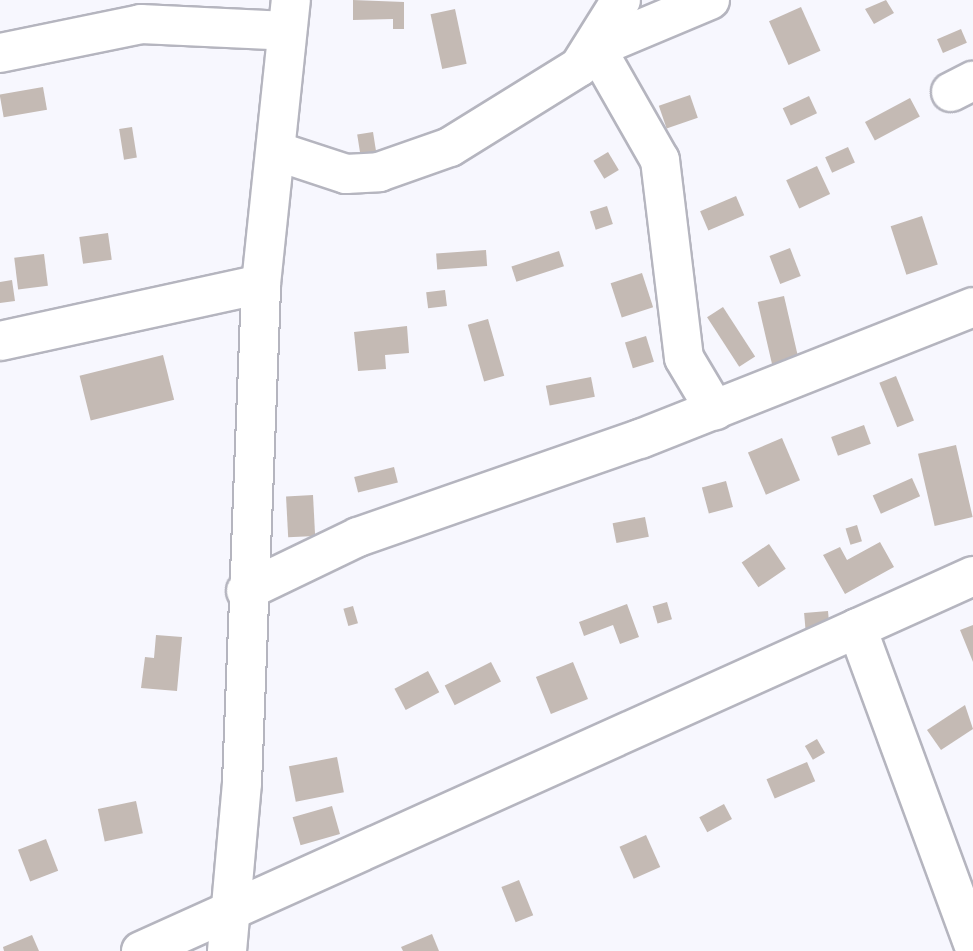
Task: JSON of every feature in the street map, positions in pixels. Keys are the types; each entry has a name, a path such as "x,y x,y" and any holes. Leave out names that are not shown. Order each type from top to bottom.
{"street":[{"path":"596,48 621,0"},
{"path":"276,151 346,174 414,162 506,117 596,48 710,0"},
{"path":"0,53 141,24 289,16 261,284 246,591 242,783 227,951"},
{"path":"596,48 660,160 684,358 715,410"},
{"path":"0,341 261,284"},
{"path":"246,591 358,537 715,410 973,307"},
{"path":"141,951 973,576"},
{"path":"857,628 973,943"}],"building":[{"path":"353,0 404,2 404,29 393,29 393,19 353,20"},
{"path":"886,0 894,13 874,24 865,9"},
{"path":"801,7 821,51 789,65 769,21"},
{"path":"455,9 467,64 442,69 431,14"},
{"path":"961,29 967,43 943,53 937,39"},
{"path":"43,87 47,110 4,117 0,95"},
{"path":"690,95 698,118 667,128 659,106"},
{"path":"809,96 817,113 791,125 783,108"},
{"path":"910,98 920,117 875,140 865,122"},
{"path":"132,127 137,158 124,160 119,129"},
{"path":"373,132 376,152 360,154 357,135"},
{"path":"848,147 855,163 832,173 825,157"},
{"path":"608,152 619,170 604,179 593,161"},
{"path":"817,166 830,194 799,208 786,180"},
{"path":"736,196 744,215 708,231 700,211"},
{"path":"607,206 613,224 596,230 590,212"},
{"path":"922,216 938,265 906,275 891,226"},
{"path":"108,233 112,260 83,264 79,237"},
{"path":"790,248 801,276 780,284 769,256"},
{"path":"486,250 487,266 437,269 436,253"},
{"path":"559,251 564,266 516,282 511,266"},
{"path":"44,254 48,286 18,289 14,258"},
{"path":"642,273 653,307 622,317 611,283"},
{"path":"12,280 15,301 0,303 0,282"},
{"path":"445,290 447,306 428,308 426,292"},
{"path":"784,296 801,371 775,377 758,302"},
{"path":"723,307 755,356 739,367 707,317"},
{"path":"488,319 504,376 484,382 468,325"},
{"path":"407,326 409,353 385,355 386,369 358,371 354,332"},
{"path":"646,336 654,362 633,368 625,342"},
{"path":"163,355 174,400 91,420 80,376"},
{"path":"896,376 914,421 897,427 879,383"},
{"path":"591,377 595,397 550,405 546,386"},
{"path":"864,425 871,444 838,456 831,437"},
{"path":"782,438 800,480 766,495 748,452"},
{"path":"956,445 973,517 935,526 918,454"},
{"path":"394,467 398,483 358,492 354,477"},
{"path":"912,478 920,496 881,514 873,495"},
{"path":"726,481 733,507 709,514 702,487"},
{"path":"313,495 315,536 288,537 286,496"},
{"path":"645,517 649,537 616,543 613,523"},
{"path":"857,525 862,541 850,545 846,529"},
{"path":"880,542 894,567 845,594 823,555 840,547 847,560"},
{"path":"769,544 786,569 758,587 742,562"},
{"path":"667,602 672,619 658,623 653,606"},
{"path":"627,604 639,637 620,644 613,625 584,636 579,622"},
{"path":"353,606 358,623 348,626 343,609"},
{"path":"828,611 830,633 806,635 804,613"},
{"path":"973,625 973,662 960,630"},
{"path":"156,635 182,637 177,691 141,688 145,657 154,658"},
{"path":"491,662 501,682 455,705 445,686"},
{"path":"573,662 588,699 551,714 536,677"},
{"path":"428,671 439,692 406,710 394,689"},
{"path":"965,705 973,729 941,750 927,730"},
{"path":"817,739 825,753 813,760 805,746"},
{"path":"337,757 344,792 296,802 289,766"},
{"path":"807,762 815,781 775,799 766,779"},
{"path":"136,801 143,833 105,841 98,809"},
{"path":"724,804 732,819 707,832 699,817"},
{"path":"332,806 340,834 301,845 293,817"},
{"path":"646,835 660,867 634,879 620,847"},
{"path":"46,839 58,871 30,881 18,850"},
{"path":"519,880 533,915 516,922 501,887"},
{"path":"432,934 439,951 403,951 401,947"},
{"path":"32,935 39,951 4,951 3,947"}]}
